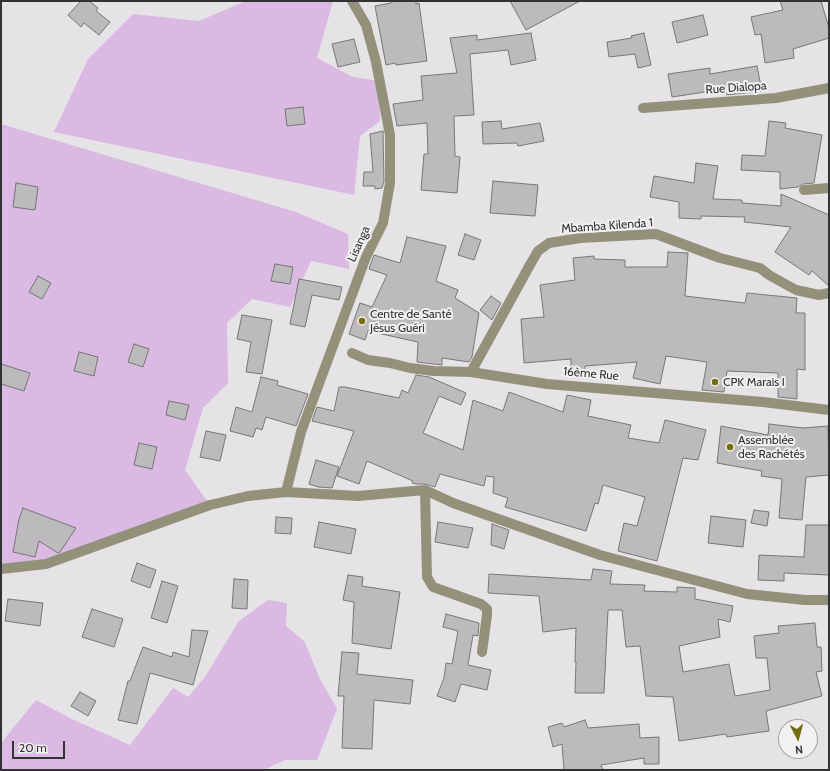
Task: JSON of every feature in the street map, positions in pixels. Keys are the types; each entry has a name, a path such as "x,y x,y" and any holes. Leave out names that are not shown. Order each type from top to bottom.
{"street":[{"name":"Lisanga","path":"286,492 301,432 366,257 383,222 390,183 390,135 376,62 366,25 352,1"},
{"name":"Rue Dialopa","path":"643,108 776,98 829,88"},
{"path":"804,190 829,188"},
{"name":"Mbamba Kilenda 1","path":"471,372 531,263 538,252 549,243 580,238 656,234 720,258 760,268 769,275 796,290 819,295 829,293"},
{"name":"16ème Rue","path":"352,353 368,360 390,362 410,368 434,371 471,372 547,384 763,402 829,410"},
{"path":"425,490 427,577 433,587 481,604 486,609 488,615 482,652"},
{"path":"1,569 46,564 210,505 248,496 286,492 358,496 425,490 453,503 600,555 747,594 805,600 829,600"}],"shaded area":[{"path":"246,1 333,1 317,58 353,77 379,81 380,121 360,136 354,195 54,132 88,59 133,14 199,21"},
{"path":"1,124 296,212 348,234 349,269 311,261 290,307 252,299 227,323 228,383 203,408 185,470 210,505 46,564 1,566"},
{"path":"268,600 287,603 286,626 305,642 319,677 337,709 317,760 285,760 264,770 1,770 1,743 36,700 72,719 130,745 173,688 188,697 205,677 239,621"}],"building":[{"path":"81,1 89,1 98,8 96,11 110,22 99,35 84,23 81,27 68,15"},
{"path":"391,1 416,1 416,4 419,3 427,61 386,65 375,6 391,3"},
{"path":"510,1 580,1 526,30"},
{"path":"780,1 821,1 829,28 829,38 793,49 794,58 765,63 761,34 755,35 751,17 783,10"},
{"path":"703,15 708,35 677,43 672,22"},
{"path":"531,33 536,60 511,65 508,50 470,54 474,115 454,116 455,156 460,157 457,193 421,190 424,154 428,154 427,123 397,126 393,104 423,100 421,76 457,73 450,38 477,35 477,40"},
{"path":"644,33 651,65 638,68 635,54 609,57 607,42 632,38 631,36"},
{"path":"354,39 360,62 338,67 332,44"},
{"path":"757,66 762,91 727,95 725,89 672,97 668,74 710,68 710,74"},
{"path":"303,107 305,124 287,126 285,109"},
{"path":"501,121 502,129 540,123 544,141 518,146 517,143 483,144 482,122"},
{"path":"769,121 786,123 785,128 822,135 814,183 780,189 780,172 741,170 742,155 765,156"},
{"path":"383,131 384,182 382,188 375,189 375,186 363,186 364,172 373,172 370,134"},
{"path":"696,163 718,166 713,199 742,200 742,203 781,206 781,194 829,215 829,286 812,271 809,275 775,252 791,227 744,222 745,217 701,216 701,219 679,218 679,202 650,197 654,176 694,183"},
{"path":"493,181 538,185 535,216 490,213"},
{"path":"16,183 38,187 35,210 13,207"},
{"path":"465,234 481,240 474,260 458,255"},
{"path":"407,237 446,246 436,281 458,290 455,298 479,313 472,357 469,362 442,358 442,365 417,362 418,342 368,331 365,340 349,334 360,303 372,307 387,275 369,269 374,255 400,263"},
{"path":"668,252 688,253 685,296 745,303 747,293 797,298 796,313 805,313 805,370 797,369 797,399 778,397 778,373 727,371 724,392 702,390 707,362 666,356 660,384 633,378 637,362 585,366 585,371 571,372 571,359 524,363 521,319 544,317 540,285 575,280 573,258 594,256 594,259 625,260 625,267 667,267"},
{"path":"275,264 293,267 290,284 271,281"},
{"path":"38,276 51,283 42,299 29,292"},
{"path":"299,279 342,287 339,300 312,295 305,327 290,324"},
{"path":"491,296 501,303 492,320 480,310"},
{"path":"242,315 272,320 262,374 246,372 251,342 237,339"},
{"path":"134,344 149,349 143,367 128,362"},
{"path":"79,352 98,357 94,376 74,371"},
{"path":"1,364 30,373 24,391 1,384"},
{"path":"416,375 429,377 466,393 461,405 439,396 423,433 463,450 473,400 503,411 509,392 563,412 567,395 591,400 588,416 631,425 628,438 659,443 665,420 706,430 698,460 683,458 657,561 618,551 624,523 637,526 645,497 603,485 598,504 595,503 586,531 505,507 508,498 493,493 494,477 486,476 484,486 440,474 435,487 425,484 412,483 413,481 367,461 359,484 337,476 354,431 312,421 317,407 334,411 339,387 399,398 402,390 408,393"},
{"path":"261,377 278,381 277,385 308,394 296,426 266,417 262,430 256,428 253,437 230,431 236,407 252,412"},
{"path":"169,401 189,405 185,420 166,415"},
{"path":"769,424 803,428 828,426 829,475 806,477 802,520 779,518 782,479 761,476 762,471 717,463 721,426 768,435"},
{"path":"206,431 226,435 220,461 200,457"},
{"path":"139,443 157,447 152,469 134,465"},
{"path":"316,460 339,467 332,488 318,487 309,484"},
{"path":"23,508 76,528 60,552 58,553 39,541 35,557 13,552 19,519"},
{"path":"754,510 769,512 767,526 751,523"},
{"path":"711,516 746,520 743,547 708,543"},
{"path":"276,517 292,518 291,534 275,533"},
{"path":"319,522 356,529 351,554 314,547"},
{"path":"438,522 473,528 468,548 435,542"},
{"path":"492,524 509,530 504,549 491,545"},
{"path":"806,525 829,525 829,575 784,573 784,581 758,580 759,555 804,557"},
{"path":"137,563 156,570 150,588 131,581"},
{"path":"593,569 612,571 610,584 645,585 644,591 677,592 677,587 695,588 695,599 733,606 730,622 718,619 720,637 679,646 683,672 729,664 735,696 770,690 767,658 756,658 754,636 779,633 778,626 815,623 817,647 821,647 822,671 816,672 822,696 766,711 769,731 727,737 726,734 679,741 673,697 646,696 640,646 626,647 622,610 608,610 604,693 575,693 576,628 543,632 539,596 488,593 489,574 591,580"},
{"path":"348,575 363,577 362,586 400,592 391,649 352,643 354,602 343,600"},
{"path":"234,579 248,580 247,609 232,608"},
{"path":"162,581 178,586 167,623 151,618"},
{"path":"8,599 43,603 40,626 5,621"},
{"path":"92,609 123,619 114,647 82,637"},
{"path":"446,614 479,623 478,636 473,635 468,665 491,670 487,690 461,684 455,702 437,696 444,678 446,663 452,664 458,631 443,627"},
{"path":"192,630 208,631 193,685 150,673 137,724 118,720 128,681 130,681 143,647 172,657 173,652 189,657"},
{"path":"342,652 359,653 357,674 413,680 410,704 374,700 372,749 342,748 344,696 338,696"},
{"path":"80,692 96,701 88,716 71,706"},
{"path":"585,720 588,728 639,724 640,738 659,737 659,764 644,764 644,758 601,765 603,770 564,770 562,744 553,747 548,727 562,723 564,727"}],"place":[{"name":"Centre de Santé Jésus Guéri","path":"362,321"},
{"name":"CPK Marais I","path":"715,382"},
{"name":"Assemblée des Rachétés","path":"730,447"}]}
